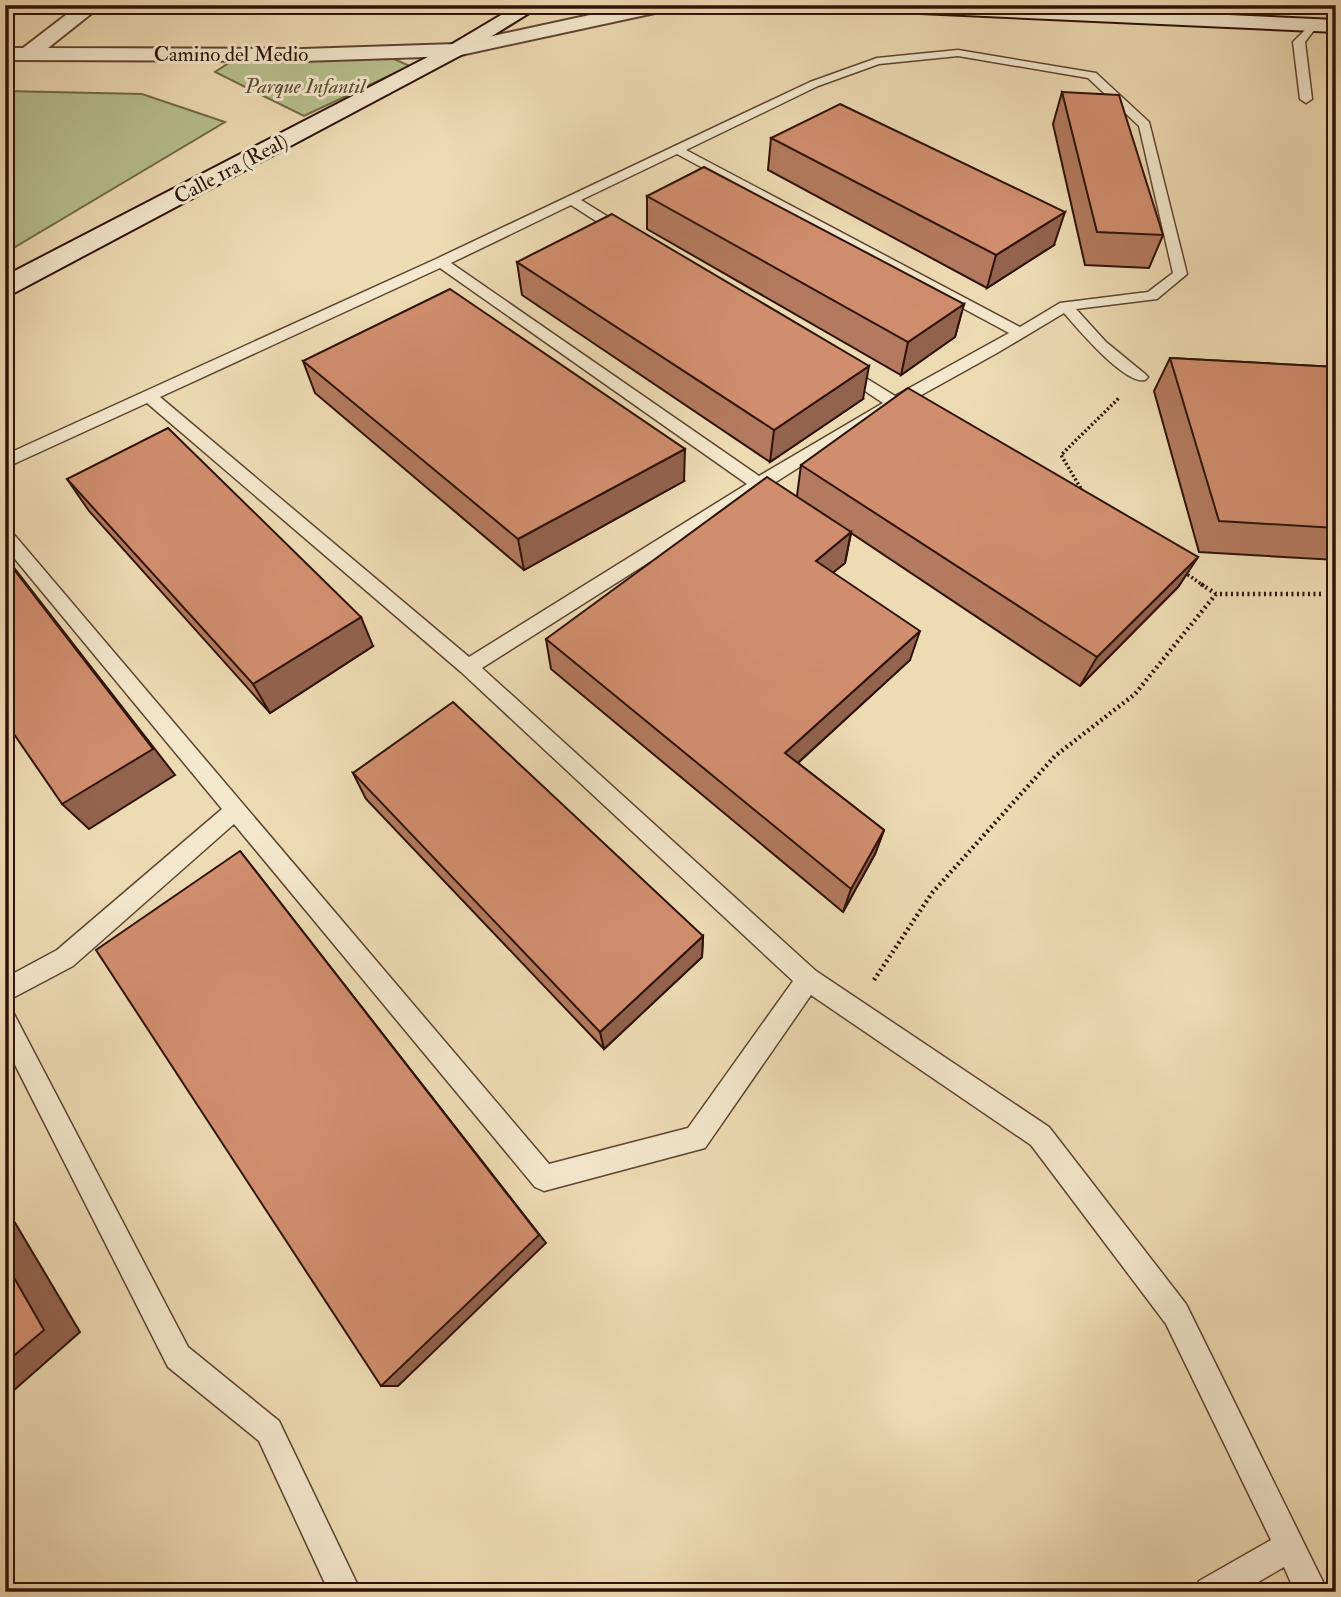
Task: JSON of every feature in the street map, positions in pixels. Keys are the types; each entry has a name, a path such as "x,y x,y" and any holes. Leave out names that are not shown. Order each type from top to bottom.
{"street":[{"path":"29,54 92,5"},
{"path":"456,50 531,5"},
{"path":"456,50 664,5"},
{"path":"876,5 1336,26"},
{"name":"Camino del Medio","path":"5,54 302,55 456,50"},
{"name":"Calle 1ra (Real)","path":"5,287 456,50"}],"lane":[{"path":"1306,99 1298,42 1313,25"},
{"path":"5,462 441,262 814,84 877,61 958,52 1092,75 1144,125 1180,274 1152,296 1065,306 847,429 468,667"},
{"path":"676,149 1020,333"},
{"path":"572,200 641,243"},
{"path":"441,262 759,484"},
{"path":"1065,306 1101,345 1140,377"},
{"path":"826,359 895,403"},
{"path":"147,395 468,667 808,979 1040,1136 1176,1314 1292,1546 1312,1592"},
{"path":"5,535 544,1178 696,1139 808,979"},
{"path":"5,991 65,958 234,811"},
{"path":"5,1020 177,1357 269,1431 345,1592"},
{"path":"1210,1592 1292,1546"}],"path":[{"path":"1085,496 1061,455 1140,377"},
{"path":"1173,565 1216,594 1324,594"},
{"path":"854,1010 932,893 1055,756 1135,694 1216,594"}],"green space":[{"name":"Parque Infantil","path":"235,59 394,59 410,66 304,116 215,72"},
{"path":"5,91 142,94 225,122 5,253"}],"building":[{"path":"1062,92 1119,95 1163,235 1097,232"},
{"path":"840,104 1065,212 996,255 771,138"},
{"path":"704,167 964,304 908,342 647,196"},
{"path":"612,214 869,366 774,430 517,262"},
{"path":"450,289 685,449 518,539 303,361"},
{"path":"1170,358 1336,367 1336,528 1219,521"},
{"path":"908,388 1198,557 1097,657 801,465"},
{"path":"168,428 361,617 253,684 67,479"},
{"path":"767,477 851,532 816,561 920,631 785,753 884,830 851,889 546,639"},
{"path":"5,558 153,749 62,804 5,721"},
{"path":"453,702 703,936 600,1032 353,773"},
{"path":"240,851 539,1235 381,1386 96,950"},
{"path":"5,1262 44,1330 5,1363"}]}
